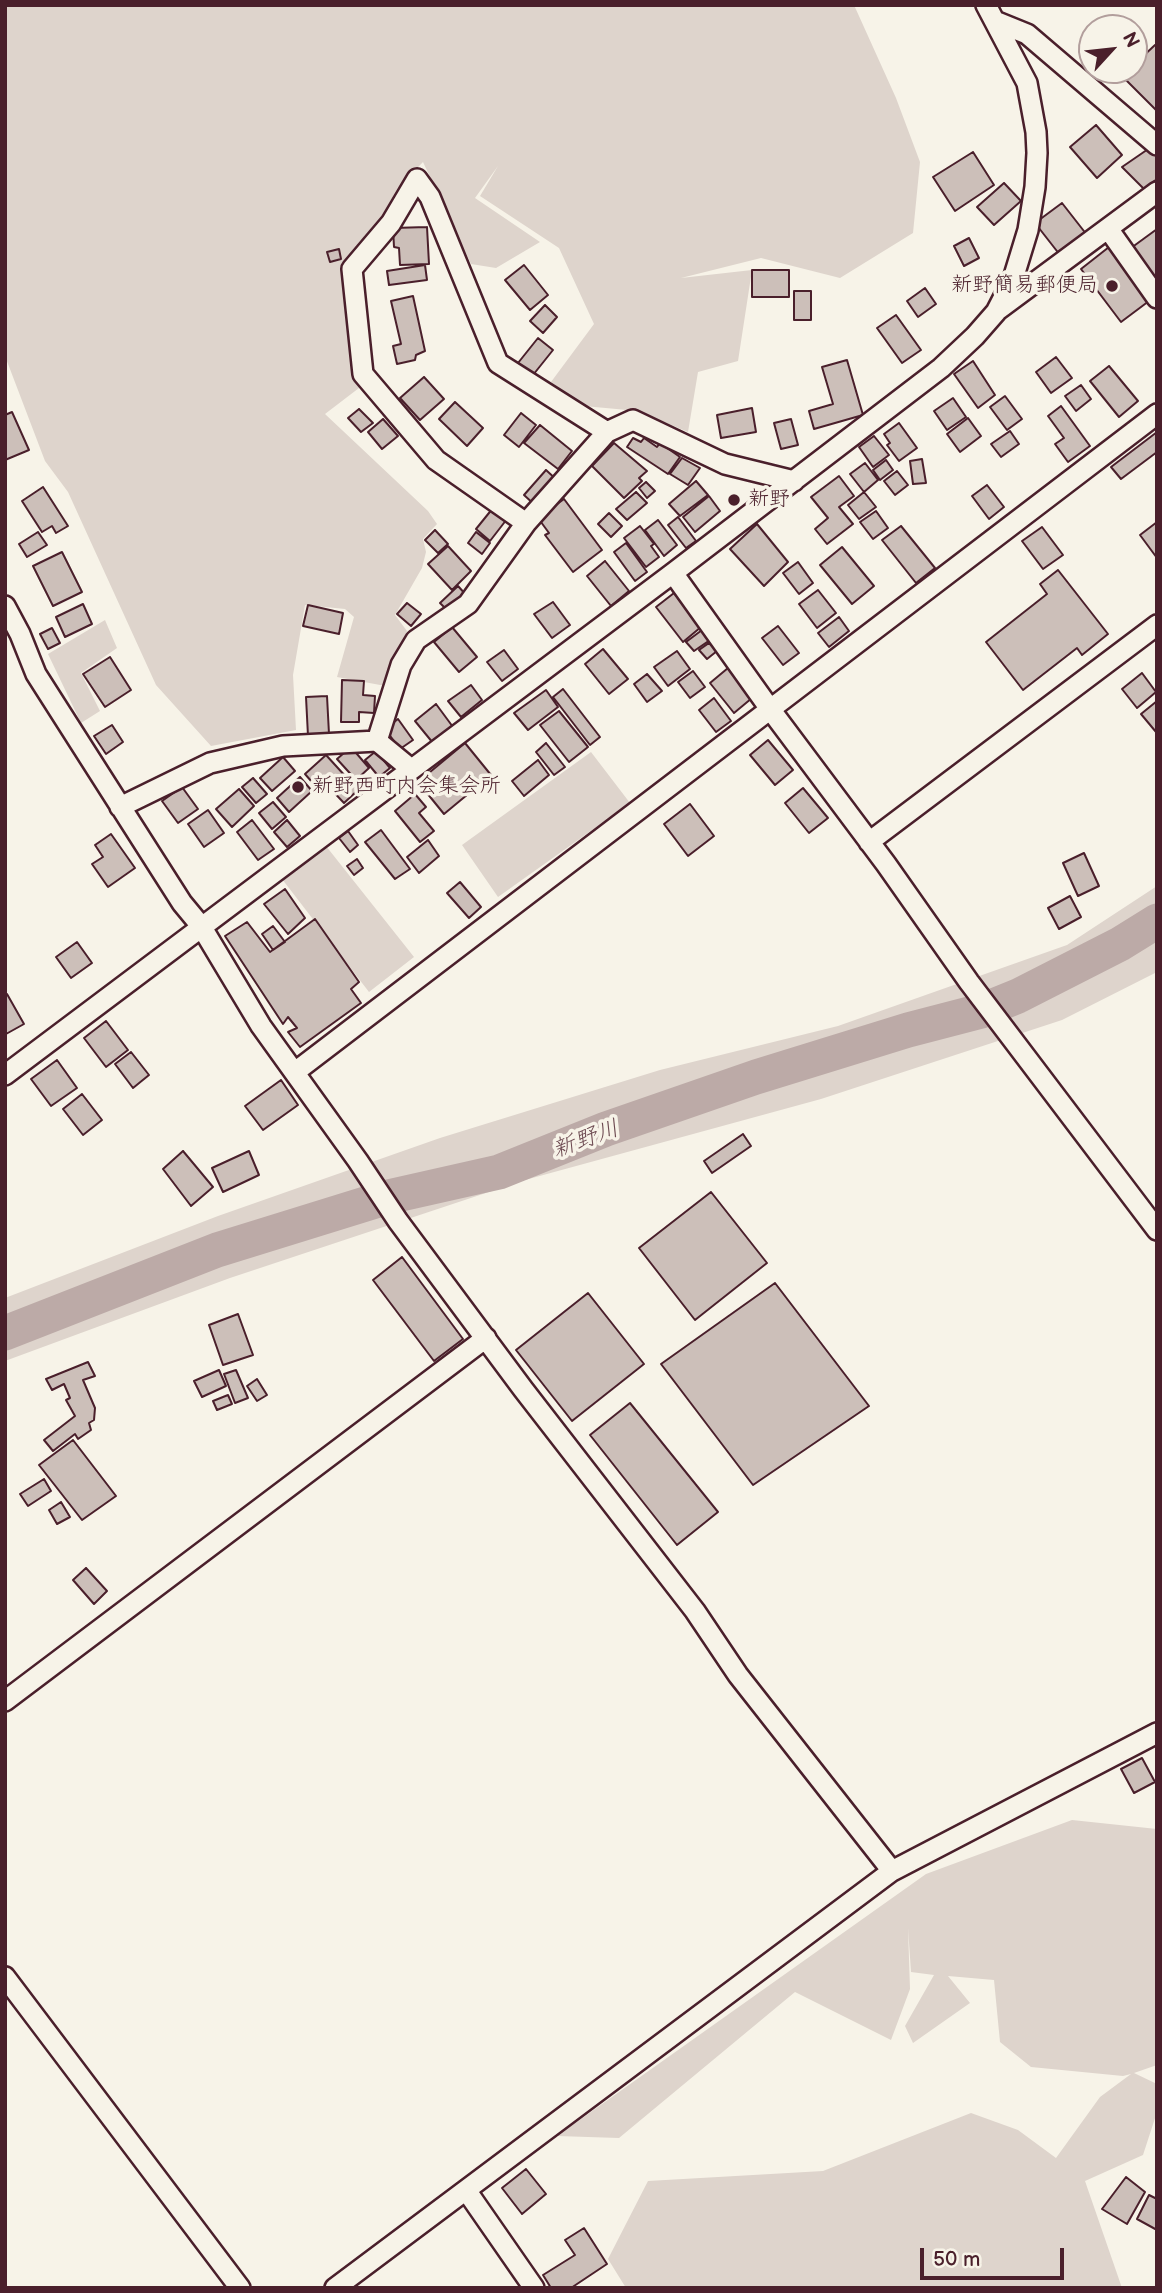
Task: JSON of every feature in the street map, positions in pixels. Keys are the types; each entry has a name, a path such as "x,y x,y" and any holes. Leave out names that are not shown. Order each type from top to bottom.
{"street":[{"path":"991,13 1027,34 1157,145"},
{"path":"991,13 1027,83 1037,153 1028,230 1013,279 996,312"},
{"path":"526,523 436,460 363,374 352,269 391,223 417,179 430,197 498,363 607,432"},
{"path":"5,1075 942,368 996,312 1157,192"},
{"path":"1109,230 1157,298"},
{"path":"295,1072 1157,414"},
{"path":"377,741 401,665 416,640 468,604 526,523 607,432 633,420 725,464 794,481"},
{"path":"673,573 969,982 1157,1230"},
{"path":"5,606 36,674 182,903 201,926 261,1026 398,1221 695,1611 738,1675 892,1871"},
{"path":"869,842 1157,625"},
{"path":"120,807 210,762 283,746 377,741 411,769"},
{"path":"5,1701 486,1338"},
{"path":"335,2288 892,1871 1157,1733"},
{"path":"5,1977 240,2288"},
{"path":"466,2190 534,2288"}],"shaded area":[{"path":"5,5 854,5 896,98 920,162 913,233 840,278 761,258 681,278 752,270 738,361 698,372 688,432 638,411 584,406 551,382 594,324 559,248 480,196 498,166 475,198 540,242 496,268 471,264 423,162 397,189 353,267 359,388 325,414 428,511 437,524 423,539 426,552 422,568 395,615 407,631 391,687 337,677 354,617 345,609 305,605 293,675 296,730 211,746 156,685 68,492 45,461 5,356"},
{"path":"105,620 117,648 81,673 100,711 81,723 48,654"},
{"path":"591,752 630,803 498,897 462,845"},
{"path":"326,846 414,957 369,992 282,879"},
{"path":"1157,886 1157,972 1062,1020 821,1099 525,1180 230,1278 5,1361 5,1298 218,1216 440,1138 660,1070 838,1026 1067,945"},
{"path":"1072,1820 1157,1829 1157,2065 1134,2073 1157,2084 1157,2112 1143,2155 1085,2181 1122,2288 626,2288 608,2259 648,2181 823,2171 971,2113 1018,2130 1056,2158 1100,2097 1131,2074 1123,2076 1031,2067 1000,2042 994,1980 948,1976 970,2003 913,2043 905,2026 934,1975 911,1972 908,1928 910,1989 891,2040 795,1992 619,2138 557,2136 926,1874"}],"building":[{"path":"1157,46 1157,111 1130,84 1148,84 1148,52"},
{"path":"1096,125 1122,155 1097,178 1070,147"},
{"path":"1154,145 1157,149 1157,179 1144,189 1122,167"},
{"path":"973,152 994,185 955,211 933,177"},
{"path":"1004,183 1021,201 994,225 977,207"},
{"path":"1062,203 1087,235 1060,255 1035,223"},
{"path":"427,227 429,264 400,265 399,248 394,247 393,228"},
{"path":"1157,229 1157,283 1131,248"},
{"path":"969,238 979,258 964,266 954,246"},
{"path":"1109,247 1149,301 1121,322 1081,269"},
{"path":"339,249 341,259 330,262 327,252"},
{"path":"425,265 427,280 389,285 387,271"},
{"path":"524,265 548,295 530,310 505,280"},
{"path":"752,270 789,270 789,297 752,297"},
{"path":"925,288 936,304 918,317 907,301"},
{"path":"794,291 811,291 811,320 794,320"},
{"path":"413,296 425,351 416,355 415,360 397,364 393,346 401,344 391,301"},
{"path":"545,305 557,317 543,333 530,321"},
{"path":"896,315 921,350 902,363 877,328"},
{"path":"538,338 553,350 533,375 518,363"},
{"path":"1056,357 1072,378 1051,393 1036,372"},
{"path":"847,360 863,415 814,429 809,411 833,404 822,367"},
{"path":"973,361 995,395 978,408 954,374"},
{"path":"1109,366 1138,401 1119,417 1090,381"},
{"path":"424,377 444,399 420,420 400,398"},
{"path":"1081,385 1091,399 1076,411 1065,396"},
{"path":"1005,396 1022,419 1007,430 990,407"},
{"path":"953,398 966,417 947,430 934,411"},
{"path":"455,402 483,428 467,446 439,419"},
{"path":"1061,406 1090,446 1068,462 1055,444 1064,438 1048,416"},
{"path":"752,408 756,432 721,438 717,415"},
{"path":"359,409 373,423 361,432 348,418"},
{"path":"12,412 29,450 5,460 5,415"},
{"path":"521,413 536,425 519,447 504,435"},
{"path":"968,418 981,436 960,452 947,434"},
{"path":"383,419 398,436 382,449 368,432"},
{"path":"791,419 798,445 781,449 774,423"},
{"path":"899,423 917,448 899,461 887,445 890,443 884,434"},
{"path":"540,425 572,451 558,469 524,443"},
{"path":"1010,431 1019,444 1001,457 991,444"},
{"path":"1157,432 1157,452 1121,479 1111,467"},
{"path":"874,436 889,455 873,467 859,447"},
{"path":"633,438 641,442 644,438 657,447 660,443 680,457 668,474 627,447"},
{"path":"614,443 647,471 639,478 642,481 624,498 592,466"},
{"path":"682,458 700,468 688,485 670,474"},
{"path":"922,459 926,483 913,484 910,461"},
{"path":"886,460 893,470 880,480 873,470"},
{"path":"865,463 878,480 864,492 850,474"},
{"path":"546,470 559,482 537,507 524,495"},
{"path":"897,471 908,485 895,495 884,481"},
{"path":"839,476 854,496 839,507 853,524 827,544 815,529 828,518 811,497"},
{"path":"696,481 708,495 680,516 669,504"},
{"path":"646,482 655,491 647,498 639,488"},
{"path":"987,485 1004,507 989,519 972,496"},
{"path":"43,487 68,526 56,533 52,526 42,532 22,501"},
{"path":"636,492 647,503 627,520 616,509"},
{"path":"864,492 876,507 859,519 848,505"},
{"path":"709,496 720,511 695,532 683,517"},
{"path":"564,499 602,550 573,572 545,535 549,533 538,518"},
{"path":"493,508 507,519 490,541 476,529"},
{"path":"876,511 888,528 873,539 860,522"},
{"path":"609,513 622,526 611,537 598,524"},
{"path":"678,517 696,541 686,548 668,525"},
{"path":"658,520 677,545 664,556 645,530"},
{"path":"1157,522 1157,558 1140,535"},
{"path":"757,524 788,562 764,586 730,549"},
{"path":"640,526 654,544 651,546 659,557 646,567 624,538"},
{"path":"901,526 935,568 916,583 882,540"},
{"path":"1042,527 1063,555 1043,569 1022,541"},
{"path":"435,530 448,544 438,553 425,540"},
{"path":"38,532 47,545 27,557 19,544"},
{"path":"476,532 490,543 482,554 468,543"},
{"path":"626,543 647,572 635,581 614,552"},
{"path":"448,546 471,571 452,590 428,564"},
{"path":"842,547 874,586 852,604 820,565"},
{"path":"62,552 82,592 53,606 33,566"},
{"path":"605,561 629,591 611,606 587,576"},
{"path":"798,562 813,583 799,594 783,573"},
{"path":"1058,570 1108,634 1082,655 1077,648 1023,690 986,642 1047,594 1040,584"},
{"path":"458,586 467,596 449,612 440,603"},
{"path":"818,590 836,613 817,628 799,604"},
{"path":"674,593 701,627 683,642 656,607"},
{"path":"553,602 570,625 552,638 534,614"},
{"path":"407,603 421,614 411,626 397,614"},
{"path":"83,604 92,624 65,637 56,617"},
{"path":"308,605 343,613 339,634 303,626"},
{"path":"839,617 849,631 829,647 818,633"},
{"path":"778,626 799,653 783,665 762,638"},
{"path":"452,627 477,657 459,672 434,642"},
{"path":"52,628 60,643 48,649 40,634"},
{"path":"702,630 710,640 694,651 686,642"},
{"path":"709,643 717,651 707,659 699,650"},
{"path":"603,649 628,679 609,694 585,664"},
{"path":"504,650 518,669 502,681 487,662"},
{"path":"677,651 690,669 668,686 654,667"},
{"path":"110,657 131,690 105,707 83,674"},
{"path":"728,668 752,698 734,713 710,683"},
{"path":"693,671 705,687 690,698 678,682"},
{"path":"1142,673 1156,692 1137,708 1122,689"},
{"path":"647,674 662,691 647,702 634,684"},
{"path":"342,680 364,681 363,695 375,696 374,713 359,712 359,722 341,722"},
{"path":"471,685 482,700 461,717 448,701"},
{"path":"563,689 600,737 590,745 553,697"},
{"path":"546,690 558,707 528,730 514,713"},
{"path":"327,696 329,734 308,736 306,697"},
{"path":"714,698 731,721 716,732 699,710"},
{"path":"1157,701 1157,732 1156,732 1141,714"},
{"path":"436,704 453,727 433,743 415,721"},
{"path":"559,711 588,747 569,762 540,725"},
{"path":"398,719 413,740 400,749 385,729"},
{"path":"112,725 123,742 106,754 94,736"},
{"path":"768,740 793,770 775,785 750,755"},
{"path":"465,743 491,775 444,814 418,782"},
{"path":"546,743 565,767 554,775 536,752"},
{"path":"351,747 369,768 356,780 337,759"},
{"path":"376,751 390,768 379,777 365,760"},
{"path":"326,755 358,790 344,803 325,783 318,789 305,774"},
{"path":"283,757 295,771 272,791 260,778"},
{"path":"538,760 549,775 524,796 512,781"},
{"path":"300,777 312,791 289,812 277,798"},
{"path":"253,778 267,794 256,803 242,787"},
{"path":"182,787 198,809 178,823 162,801"},
{"path":"803,788 828,818 809,833 785,803"},
{"path":"239,789 254,806 232,827 216,809"},
{"path":"415,794 426,807 419,813 434,831 420,842 395,811"},
{"path":"273,802 286,817 272,829 259,813"},
{"path":"690,804 714,836 688,856 664,824"},
{"path":"208,810 224,833 204,847 188,824"},
{"path":"252,820 274,849 258,860 237,832"},
{"path":"287,820 300,836 287,847 274,832"},
{"path":"381,830 410,869 395,879 365,842"},
{"path":"348,831 358,845 350,852 339,838"},
{"path":"111,834 135,868 108,887 92,864 103,857 95,845"},
{"path":"428,840 439,856 419,873 407,857"},
{"path":"1084,853 1099,886 1078,896 1063,863"},
{"path":"357,859 363,868 354,875 347,866"},
{"path":"460,882 481,907 469,918 447,893"},
{"path":"285,889 305,918 288,934 264,904"},
{"path":"1070,896 1081,917 1059,929 1048,908"},
{"path":"315,919 359,982 351,989 361,1003 300,1047 288,1032 297,1028 288,1017 283,1024 225,936 247,922 270,952"},
{"path":"273,926 285,942 273,950 262,934"},
{"path":"77,942 92,963 71,978 56,957"},
{"path":"7,994 24,1024 6,1034 5,995"},
{"path":"106,1021 128,1050 106,1067 84,1038"},
{"path":"131,1052 149,1075 133,1088 115,1064"},
{"path":"57,1060 77,1088 51,1106 31,1079"},
{"path":"281,1080 298,1105 263,1130 245,1106"},
{"path":"82,1094 102,1120 83,1135 63,1109"},
{"path":"743,1134 751,1146 712,1173 704,1161"},
{"path":"183,1151 213,1187 191,1206 163,1169"},
{"path":"249,1151 259,1175 223,1192 212,1168"},
{"path":"711,1192 767,1263 695,1320 639,1248"},
{"path":"402,1257 463,1339 434,1361 373,1280"},
{"path":"775,1283 869,1406 753,1485 661,1364"},
{"path":"588,1293 644,1364 572,1421 516,1350"},
{"path":"238,1314 253,1355 223,1365 209,1325"},
{"path":"88,1362 95,1376 83,1380 95,1408 94,1420 89,1423 91,1430 78,1439 75,1434 53,1451 44,1440 75,1416 66,1400 70,1398 64,1384 52,1390 46,1379"},
{"path":"219,1370 226,1386 202,1397 194,1381"},
{"path":"236,1370 248,1398 235,1403 224,1374"},
{"path":"257,1379 267,1395 257,1401 247,1386"},
{"path":"228,1395 232,1404 217,1410 213,1401"},
{"path":"630,1403 718,1512 677,1545 590,1435"},
{"path":"73,1440 116,1496 82,1520 39,1465"},
{"path":"44,1479 51,1491 28,1506 20,1494"},
{"path":"61,1502 70,1517 57,1524 49,1510"},
{"path":"86,1568 107,1591 94,1604 73,1580"},
{"path":"1142,1758 1155,1782 1134,1793 1121,1769"},
{"path":"526,2169 546,2194 522,2214 502,2188"},
{"path":"1126,2177 1145,2192 1127,2224 1102,2209"},
{"path":"1149,2195 1157,2199 1157,2230 1137,2219"},
{"path":"584,2228 607,2264 571,2288 551,2288 543,2275 575,2255 565,2240"}],"waterway":[{"name":"新野川","path":"5,1333 217,1250 388,1197 499,1172 606,1129 756,1077 908,1030 981,1011 1018,996 1120,944 1157,921"}],"place":[{"name":"新野簡易郵便局","path":"1112,286"},
{"name":"新野","path":"734,500"},
{"name":"新野西町内会集会所","path":"298,787"}]}
